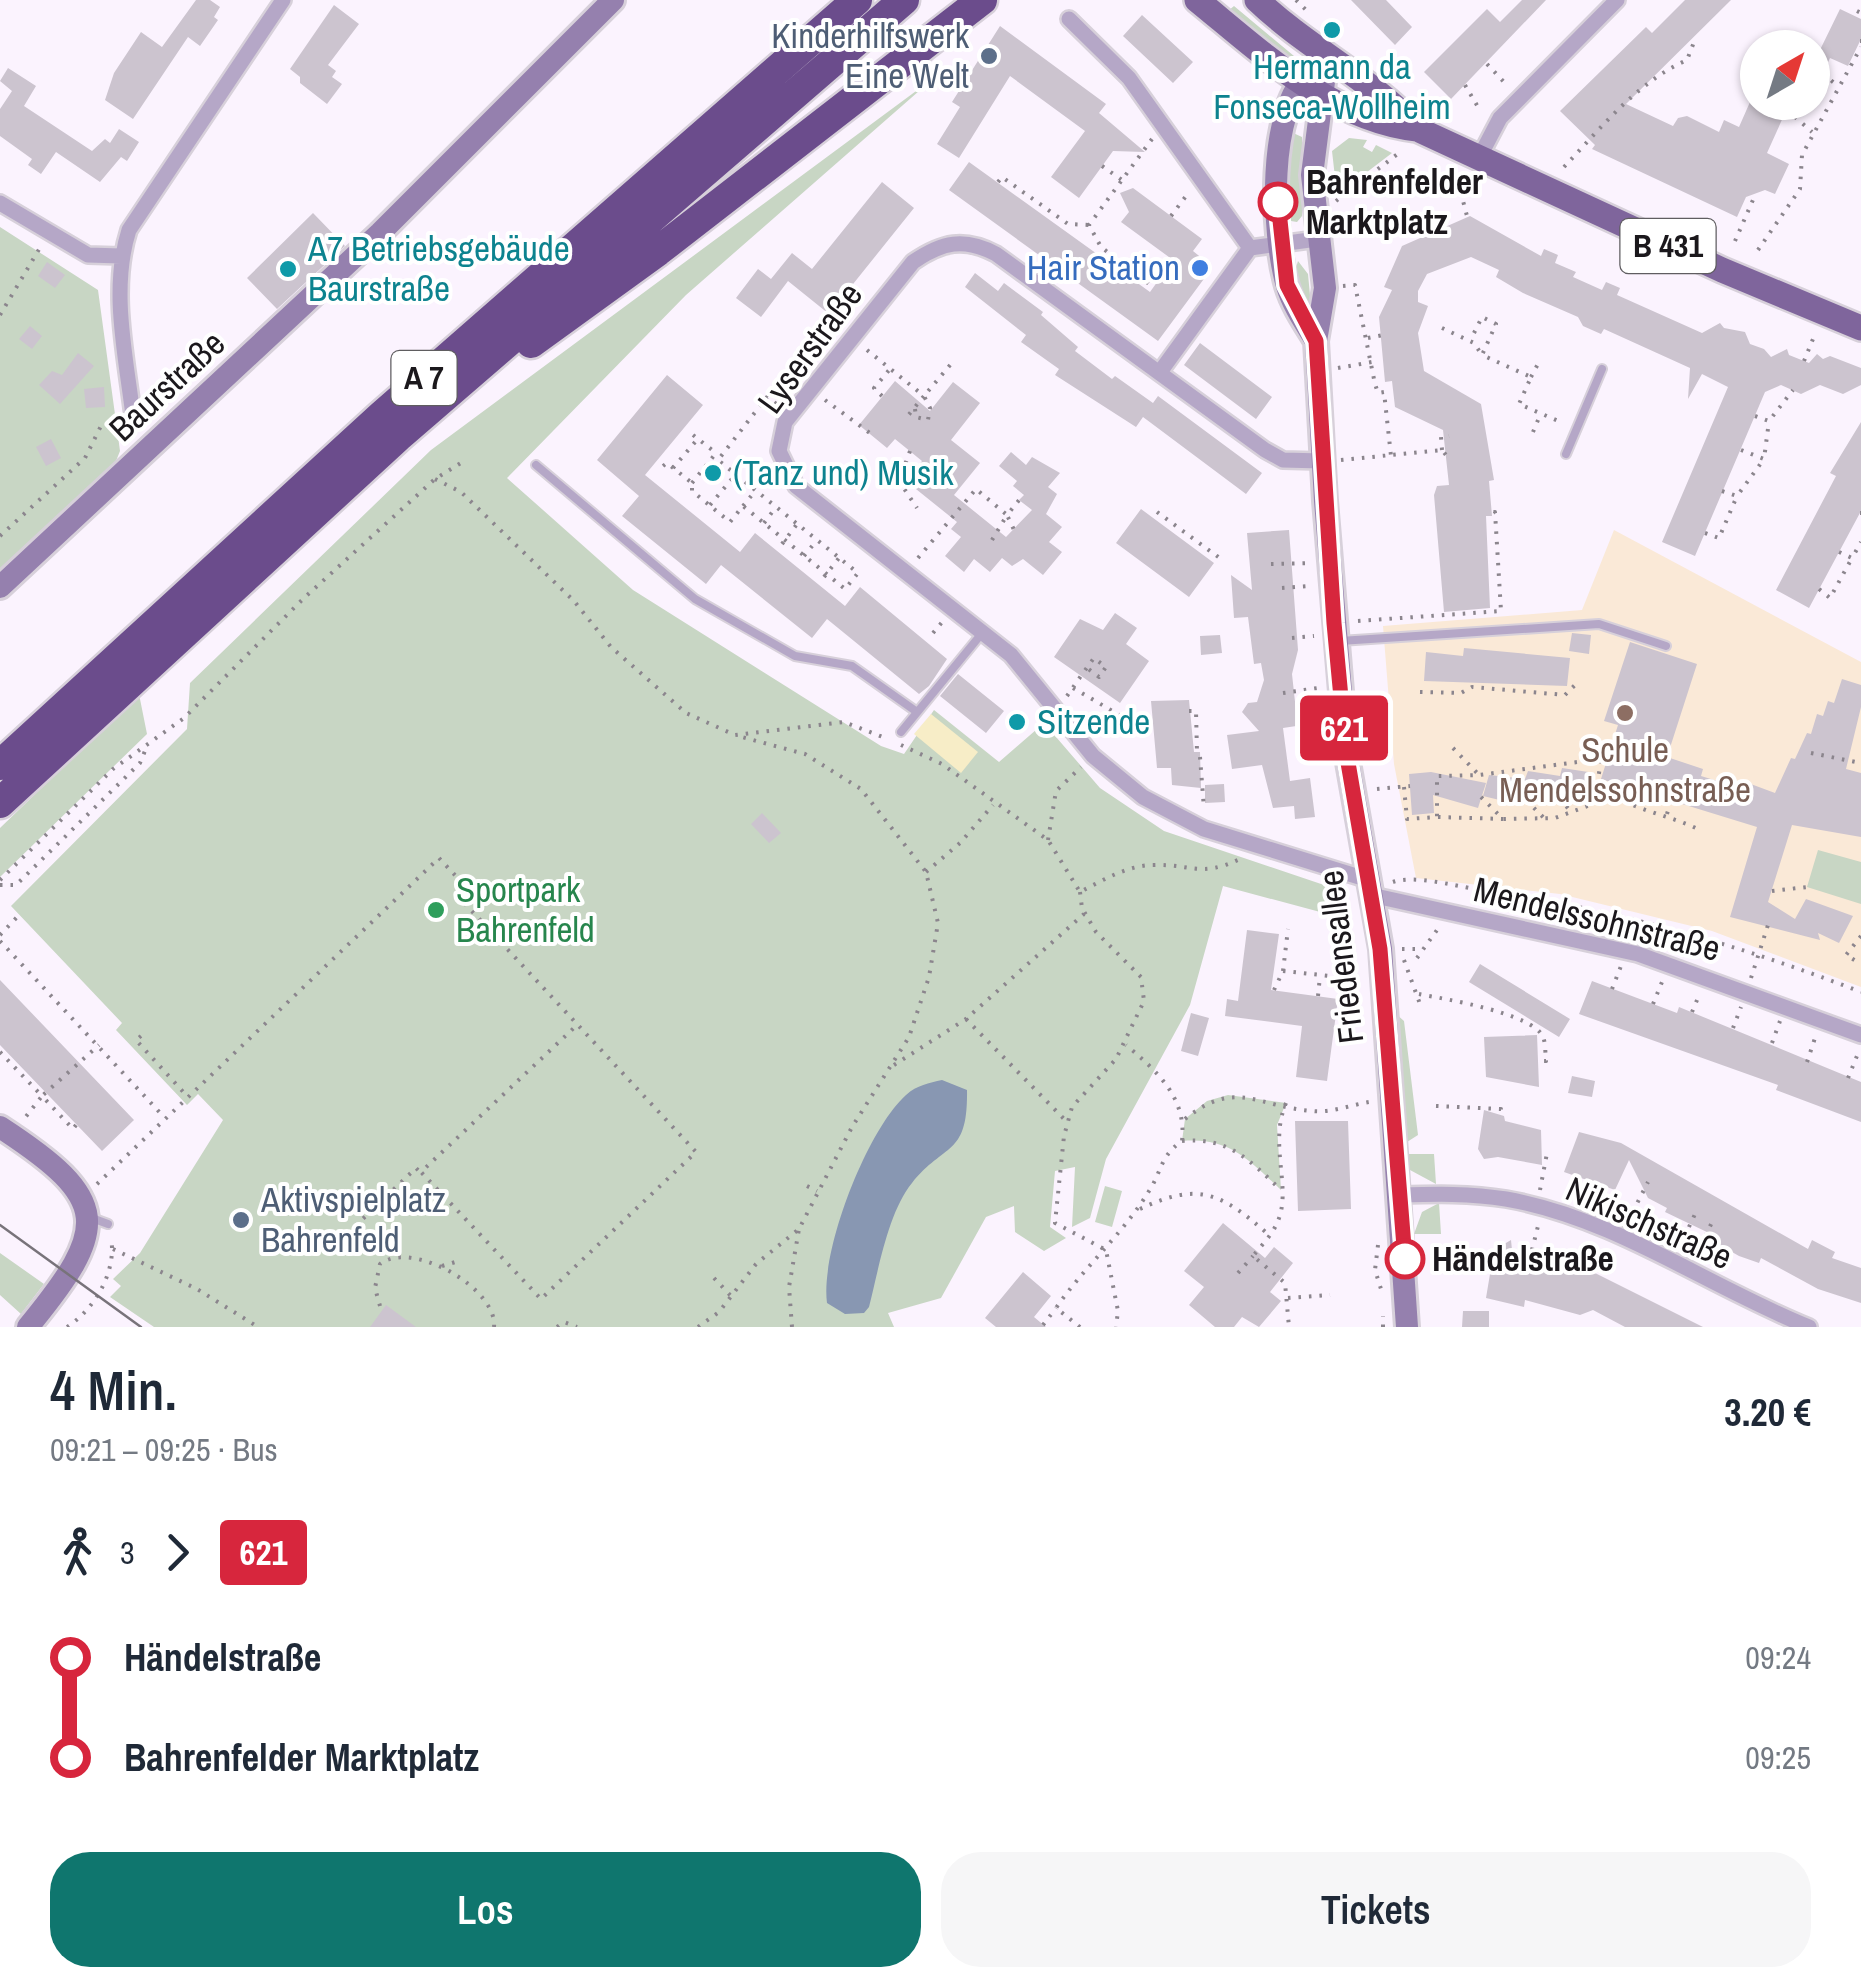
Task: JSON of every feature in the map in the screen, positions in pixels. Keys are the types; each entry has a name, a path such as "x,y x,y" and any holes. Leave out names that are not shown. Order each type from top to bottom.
{"highway":[{"name":"A 7","path":"0,765 422,380 857,0"},
{"name":"A 7","path":"0,804 398,437 904,0"},
{"path":"398,437 658,251 982,0"}],"main road":[{"name":"B 431","path":"1197,0 1312,87 1385,126 1417,130 1722,270 1861,328"},
{"name":"B 431","path":"1241,0 1265,7 1327,58 1394,103 1417,130"}],"street":[{"name":"Baurstraße","path":"133,416 120,303 120,256 146,201 283,0"},
{"name":"Baurstraße","path":"0,588 380,233 613,0"},
{"path":"1478,158 1500,118 1617,0"},
{"path":"1069,19 1129,78 1202,174 1250,248"},
{"path":"1312,87 1327,58"},
{"name":"Friedensallee","path":"1312,87 1312,149 1326,236 1325,303 1316,341"},
{"name":"Friedensallee","path":"1312,87 1284,117 1278,159 1280,243 1287,285 1316,341 1331,460 1327,638 1380,949 1408,1327"},
{"path":"0,203 88,255 120,256"},
{"path":"1160,372 1250,248 1326,236"},
{"name":"Lyserstraße","path":"1331,460 1274,456 996,254 954,242 934,247 913,262 811,389 782,430 779,451 789,479 982,632 1035,679 1093,756 1115,777 1169,814 1370,887"},
{"name":"Mendelssohnstraße","path":"1370,887 1638,954 1744,996 1861,1035"},
{"path":"10,1125 66,1176 98,1220 74,1270 28,1327"},
{"name":"Nikischstraße","path":"1399,1195 1476,1195 1567,1214 1809,1327"}],"lane":[{"path":"1566,454 1602,370"},
{"path":"536,465 695,599 795,656 852,666 917,712"},
{"path":"1327,638 1599,624 1666,646"},
{"path":"901,732 982,632"}],"path":[{"path":"1564,167 1624,103 1663,70 1687,60 1694,42"},
{"path":"1758,250 1800,190 1802,155 1861,43"},
{"path":"1486,64 1504,82"},
{"path":"1830,80 1839,87"},
{"path":"1465,86 1478,107"},
{"path":"1798,120 1812,132"},
{"path":"998,182 1002,177 1066,227 1089,225 1163,123"},
{"path":"1332,204 1399,153"},
{"path":"1102,166 1122,180"},
{"path":"1171,216 1202,174"},
{"path":"1458,182 1466,216"},
{"path":"1735,241 1756,193"},
{"path":"1326,236 1397,212 1405,240"},
{"path":"1089,225 1093,239 1154,287"},
{"path":"0,315 48,233"},
{"path":"1105,260 1109,253"},
{"path":"1343,286 1355,285 1378,393 1392,391"},
{"path":"1474,333 1482,317 1496,324 1482,355"},
{"path":"1442,328 1474,342 1482,355 1531,377"},
{"path":"1368,338 1383,334"},
{"path":"852,338 924,396 930,408 928,420 916,417 915,408"},
{"path":"1804,361 1813,338"},
{"path":"1338,368 1372,362"},
{"path":"1539,362 1518,404 1568,425"},
{"path":"906,418 951,364"},
{"path":"882,396 874,388 890,368"},
{"path":"811,389 871,434"},
{"path":"1705,533 1720,538 1737,496 1764,460 1769,421 1793,390"},
{"path":"1384,392 1391,456"},
{"path":"1533,432 1541,414"},
{"path":"0,536 86,458 101,426 133,416"},
{"path":"1755,416 1769,421"},
{"path":"692,434 718,455 692,483 692,491"},
{"path":"1331,460 1444,453 1441,437 1449,436"},
{"path":"673,468 696,441"},
{"path":"1741,450 1764,460"},
{"path":"910,451 899,481 917,508"},
{"path":"0,883 113,770 184,718 254,644 435,479 464,461"},
{"path":"663,466 666,463 692,483"},
{"path":"710,505 736,474"},
{"path":"435,479 461,492 653,686 686,713 735,735 805,754 846,777 894,827 926,872 938,923 929,977 909,1037 817,1191 799,1229 789,1287 792,1327"},
{"path":"905,574 976,489 1007,514 1015,532"},
{"path":"692,491 722,521 730,522 756,490"},
{"path":"1722,490 1737,496"},
{"path":"682,494 692,491"},
{"path":"992,540 1024,494"},
{"path":"743,506 845,589 858,573"},
{"path":"764,523 776,507"},
{"path":"1157,512 1221,559"},
{"path":"1358,621 1502,611 1496,512 1491,512"},
{"path":"783,542 798,524"},
{"path":"804,556 817,540"},
{"path":"1819,589 1830,598 1861,542"},
{"path":"1839,552 1852,558"},
{"path":"825,575 839,558"},
{"path":"1271,564 1312,563"},
{"path":"1282,588 1314,585"},
{"path":"933,633 943,621"},
{"path":"1292,638 1327,638"},
{"path":"1058,709 1086,668 1094,658 1101,659 1106,666 1099,677 1086,668"},
{"path":"1420,692 1461,694 1472,688 1565,696 1575,685"},
{"path":"1283,693 1325,686"},
{"path":"1073,688 1120,716"},
{"path":"1190,712 1196,711 1204,829"},
{"path":"735,735 844,722 942,764 993,804 1016,813 1048,840 1080,892 1084,914 1107,944 1142,977 1144,1001 1125,1045 1072,1107 1068,1122 1055,1222 1106,1250"},
{"path":"0,883 16,886 140,762 147,746"},
{"path":"1453,748 1479,775"},
{"path":"1810,754 1861,763"},
{"path":"1437,817 1436,776 1479,775 1605,759 1596,791 1602,799"},
{"path":"1048,840 1056,791 1082,767"},
{"path":"1377,790 1407,786 1407,819 1544,818 1615,796 1633,808 1667,814 1700,830"},
{"path":"1615,796 1620,786"},
{"path":"1553,790 1571,812"},
{"path":"1519,794 1544,818"},
{"path":"1482,798 1504,819"},
{"path":"1667,814 1671,800"},
{"path":"926,872 960,843 993,804"},
{"path":"1080,892 1152,864 1206,871 1244,856"},
{"path":"96,1186 438,858 465,886 456,894 578,1023 420,1172"},
{"path":"1394,880 1556,900 1623,914 1760,954 1861,992"},
{"path":"1772,891 1806,887"},
{"path":"20,914 0,938 165,1118"},
{"path":"890,1068 966,1019 1084,914"},
{"path":"1733,1028 1768,925"},
{"path":"1274,990 1282,972 1288,929"},
{"path":"1417,958 1437,930"},
{"path":"1861,936 1846,955 1861,964"},
{"path":"1276,949 1285,950"},
{"path":"1400,949 1416,949"},
{"path":"1612,989 1621,966"},
{"path":"1282,972 1359,979"},
{"path":"1318,996 1320,975"},
{"path":"1653,1004 1664,978"},
{"path":"1692,1012 1702,988"},
{"path":"1419,994 1484,1007 1536,1030 1543,1036 1546,1061 1538,1061"},
{"path":"1772,1042 1781,1016"},
{"path":"966,1019 1068,1122"},
{"path":"348,1233 416,1168 540,1299 696,1152 576,1026"},
{"path":"1806,1062 1819,1029"},
{"path":"140,1036 136,1040 187,1096"},
{"path":"10,1125 99,1045"},
{"path":"1125,1045 1166,1082 1184,1119 1182,1141"},
{"path":"1848,1078 1860,1046"},
{"path":"0,1052 73,1129 76,1125"},
{"path":"1184,1119 1208,1101 1228,1095 1313,1111 1369,1102"},
{"path":"1238,1274 1279,1221 1276,1125 1286,1103"},
{"path":"1436,1106 1500,1110 1501,1115"},
{"path":"1043,1325 1136,1211 1166,1152 1182,1141 1211,1138 1226,1144 1281,1190"},
{"path":"1539,1194 1547,1153 1542,1153"},
{"path":"1626,1225 1648,1182"},
{"path":"807,1186 817,1191"},
{"path":"1136,1211 1176,1192 1202,1194 1247,1215 1269,1235"},
{"path":"1678,1250 1696,1212"},
{"path":"1532,1250 1539,1221"},
{"path":"1694,1259 1712,1222"},
{"path":"698,1327 731,1296 756,1264 799,1229"},
{"path":"1378,1244 1376,1270 1384,1293"},
{"path":"67,1327 99,1292 110,1272 112,1249 197,1289 258,1327"},
{"path":"1106,1250 1118,1312 1116,1327"},
{"path":"1253,1256 1286,1283 1289,1327"},
{"path":"380,1306 376,1272 386,1259 431,1260 484,1299 495,1317 494,1327"},
{"path":"442,1266 462,1260"},
{"path":"714,1278 731,1296"},
{"path":"1288,1298 1330,1295"},
{"path":"1056,1308 1080,1327"},
{"path":"557,1327 564,1322 577,1327"}],"shaded area":[{"name":"Schule Mendelssohnstraße","path":"1614,530 1861,662 1861,987 1712,931 1560,894 1416,878 1394,764 1383,626 1582,610"}],"green space":[{"path":"1234,6 1294,56 1292,59 1228,11"},
{"path":"935,77 686,295 507,478 633,590 881,746 904,754 934,710 999,762 1044,723 1100,788 1164,831 1330,887 1346,899 1350,934 1335,916 1223,886 1190,1005 1106,1159 1090,1218 1072,1227 1075,1167 1055,1171 1050,1227 1066,1238 1044,1251 1015,1232 1014,1206 986,1217 941,1298 888,1313 894,1327 154,1327 110,1297 121,1286 113,1279 140,1253 223,1120 198,1094 187,1105 116,1030 122,1023 11,906 187,729 190,683 431,450"},
{"path":"1291,132 1302,137 1302,216 1297,222 1291,221 1286,206"},
{"path":"1349,138 1367,140 1363,147 1372,152 1376,145 1392,153 1337,195 1332,151"},
{"path":"0,227 98,290 120,451 110,476 0,576"},
{"path":"1298,261 1308,274 1311,306 1305,304 1295,271"},
{"path":"139,694 147,734 0,877 0,828"},
{"path":"1818,850 1861,862 1861,904 1807,887"},
{"path":"1395,1013 1404,1021 1418,1135 1407,1142"},
{"path":"1228,1095 1286,1103 1277,1125 1281,1190 1237,1152 1213,1143 1182,1141 1185,1119 1207,1101"},
{"path":"1407,1154 1434,1154 1436,1184 1410,1170"},
{"path":"1105,1186 1122,1191 1112,1227 1095,1222"},
{"path":"1439,1203 1441,1234 1414,1234 1422,1212"},
{"path":"0,1253 44,1284 21,1314 0,1295"}],"sand":[{"path":"931,714 978,752 961,773 914,734"}],"water":[{"path":"942,1080 967,1090 959,1138 912,1183 896,1210 869,1307 864,1313 845,1314 827,1303 827,1281 849,1193 891,1112 914,1089"}],"building":[{"path":"196,0 210,0 220,7 214,17 218,20 200,46 188,37 133,119 105,100 114,73 141,32 162,47"},
{"path":"1351,0 1386,0 1412,27 1395,45"},
{"path":"1522,0 1546,0 1451,99 1424,72 1487,9 1500,22"},
{"path":"1685,0 1731,0 1626,104 1673,126 1678,118 1687,116 1719,132 1724,120 1739,127 1742,120 1782,120 1767,153 1789,164 1775,194 1765,190 1746,197 1737,217 1592,149 1595,145 1560,111 1646,27 1652,33"},
{"path":"334,5 359,24 328,65 336,71 332,77 342,84 327,104 300,83 300,77 290,69"},
{"path":"1840,9 1861,19 1861,39 1848,66 1830,58 1830,30"},
{"path":"1142,15 1193,62 1173,83 1123,36"},
{"path":"1000,26 1106,104 1099,113 1145,152 1113,151 1079,198 1051,177 1085,131 1010,76 959,158 937,144 960,107 952,102"},
{"path":"8,68 36,86 24,106 92,151 105,139 110,143 119,129 139,142 127,161 121,157 100,182 56,152 41,174 28,165 32,159 0,136 0,109 12,91 0,81"},
{"path":"969,162 1150,292 1173,260 1121,222 1129,212 1120,193 1133,188 1202,239 1193,251 1209,264 1209,272 1158,341 949,190"},
{"path":"882,182 914,208 829,314 788,281 761,317 736,298 758,269 771,279 792,253 812,269"},
{"name":"A7 Betriebsgebäude Baurstraße","path":"313,213 345,246 277,309 247,278"},
{"path":"1470,216 1541,256 1544,249 1558,255 1555,263 1576,272 1573,277 1602,290 1606,282 1620,288 1617,295 1702,333 1720,323 1724,328 1745,332 1750,344 1764,349 1771,357 1787,349 1789,355 1809,363 1817,354 1861,368 1861,385 1843,394 1820,385 1801,394 1781,385 1765,392 1695,556 1662,542 1728,387 1702,374 1688,399 1690,368 1604,329 1601,334 1583,326 1578,317 1523,293 1496,277 1499,270 1471,257 1427,274 1418,291 1418,302 1428,306 1418,333 1424,371 1481,404 1494,480 1489,481 1492,516 1486,516 1490,608 1444,612 1434,495 1437,486 1449,485 1443,430 1395,407 1392,381 1385,382 1379,317 1392,290 1384,287 1402,246"},
{"path":"47,262 65,275 55,288 38,276"},
{"path":"975,273 998,291 1004,283 1043,312 1041,315 1078,347 1075,351 1112,379 1115,376 1153,403 1158,396 1262,473 1246,494 1143,417 1136,427 1055,375 1059,369 1021,342 1026,335 965,287"},
{"path":"30,326 42,336 32,349 19,339"},
{"path":"1200,343 1272,397 1256,419 1184,365"},
{"path":"78,353 94,366 60,404 39,385 52,371 62,375"},
{"path":"667,375 703,405 645,475 740,552 755,533 845,606 860,587 947,659 929,686 919,694 827,619 812,638 721,565 706,584 622,516 639,496 597,460"},
{"path":"895,381 930,411 953,382 980,403 951,440 980,463 954,495 1006,537 1032,510 1019,500 1024,495 1013,486 1017,481 999,466 1011,452 1026,465 1032,457 1060,473 1048,487 1057,494 1046,514 1062,527 1049,542 1062,552 1043,575 1023,559 1012,566 1002,558 990,572 974,559 964,572 945,556 961,537 951,529 957,522 906,481 922,461 895,439 887,448 859,425"},
{"path":"104,387 105,407 86,408 84,389"},
{"path":"1861,422 1861,511 1809,608 1776,590 1836,476 1830,473"},
{"path":"51,439 61,458 46,466 36,447"},
{"path":"1141,509 1214,563 1189,597 1116,543"},
{"path":"1289,530 1298,650 1292,674 1296,711 1302,711 1303,725 1283,728 1290,781 1310,778 1315,817 1295,819 1294,806 1273,808 1262,765 1232,769 1227,735 1259,731 1242,712 1248,703 1257,702 1264,680 1261,663 1254,664 1248,617 1234,618 1231,575 1252,590 1247,533"},
{"path":"1115,613 1137,628 1126,644 1149,661 1120,703 1054,657 1080,619 1103,630"},
{"path":"1572,633 1591,635 1589,654 1569,651"},
{"path":"1220,635 1222,653 1201,655 1200,636"},
{"path":"1630,642 1697,664 1667,757 1703,769 1701,776 1737,787 1740,780 1775,793 1791,758 1795,759 1807,733 1811,734 1817,714 1823,716 1828,701 1834,703 1842,679 1861,685 1861,707 1846,769 1861,773 1861,837 1792,825 1768,902 1795,919 1806,899 1853,916 1839,943 1818,933 1820,940 1730,917 1757,827 1601,779 1618,725 1604,721"},
{"path":"1464,648 1570,658 1567,686 1424,681 1426,652 1463,656"},
{"path":"958,674 1004,711 986,733 940,696"},
{"path":"1189,700 1194,752 1200,752 1201,788 1172,785 1171,768 1157,768 1151,701"},
{"path":"1562,768 1595,773 1586,798 1553,789 1551,801 1519,792 1516,804 1483,796 1489,775 1525,779 1528,771 1560,776"},
{"path":"1431,772 1486,783 1478,808 1433,795 1434,813 1412,815 1409,774"},
{"path":"1224,784 1225,802 1205,803 1205,785"},
{"path":"762,813 781,833 769,843 751,824"},
{"path":"1247,930 1279,934 1271,990 1338,999 1327,1081 1296,1077 1302,1026 1225,1016 1227,999 1238,1001"},
{"path":"1480,964 1570,1019 1559,1037 1469,982"},
{"path":"0,980 134,1120 102,1151 0,1045"},
{"path":"1592,981 1677,1013 1679,1007 1861,1082 1861,1122 1776,1090 1778,1085 1579,1014"},
{"path":"1191,1013 1209,1018 1198,1056 1181,1051"},
{"path":"1537,1035 1539,1087 1486,1077 1484,1037"},
{"path":"1572,1076 1595,1081 1592,1097 1568,1093"},
{"path":"1484,1110 1504,1116 1505,1121 1541,1130 1542,1165 1498,1157 1484,1159 1478,1149"},
{"path":"1295,1121 1348,1121 1351,1209 1298,1211"},
{"path":"1579,1132 1621,1143 1808,1249 1812,1240 1835,1252 1832,1258 1861,1268 1861,1303 1818,1289 1761,1258 1759,1263 1739,1256 1711,1240 1709,1233 1665,1212 1667,1208 1648,1198 1629,1160 1615,1190 1564,1172"},
{"path":"1223,1223 1265,1258 1274,1247 1293,1263 1270,1292 1281,1301 1259,1327 1242,1317 1234,1327 1215,1327 1189,1305 1204,1287 1184,1271"},
{"path":"1511,1240 1512,1250 1532,1250 1571,1261 1703,1327 1625,1327 1593,1310 1580,1315 1525,1300 1524,1307 1486,1298 1494,1250"},
{"path":"1023,1272 1051,1296 1034,1317 1046,1327 996,1327 985,1318"},
{"path":"386,1305 416,1327 370,1327"},
{"path":"1463,1311 1489,1311 1489,1327 1462,1327"}],"tram line":[{"path":"0,1225 141,1327"}],"bus line":[{"name":"621","path":"1278,202 1287,285 1316,341 1346,751 1380,949 1405,1259"}],"place":[{"name":"Hermann da Fonseca-Wollheim","path":"1332,30"},
{"name":"Kinderhilfswerk Eine Welt","path":"989,56"},
{"name":"Bahrenfelder Marktplatz","path":"1278,202"},
{"name":"Hair Station","path":"1200,268"},
{"name":"A7 Betriebsgebäude Baurstraße","path":"288,269"},
{"name":"(Tanz und) Musik","path":"713,473"},
{"name":"Schule Mendelssohnstraße","path":"1625,713"},
{"name":"Sitzende","path":"1017,722"},
{"name":"Sportpark Bahrenfeld","path":"436,910"},
{"name":"Aktivspielplatz Bahrenfeld","path":"241,1220"},
{"name":"Händelstraße","path":"1405,1259"}]}
